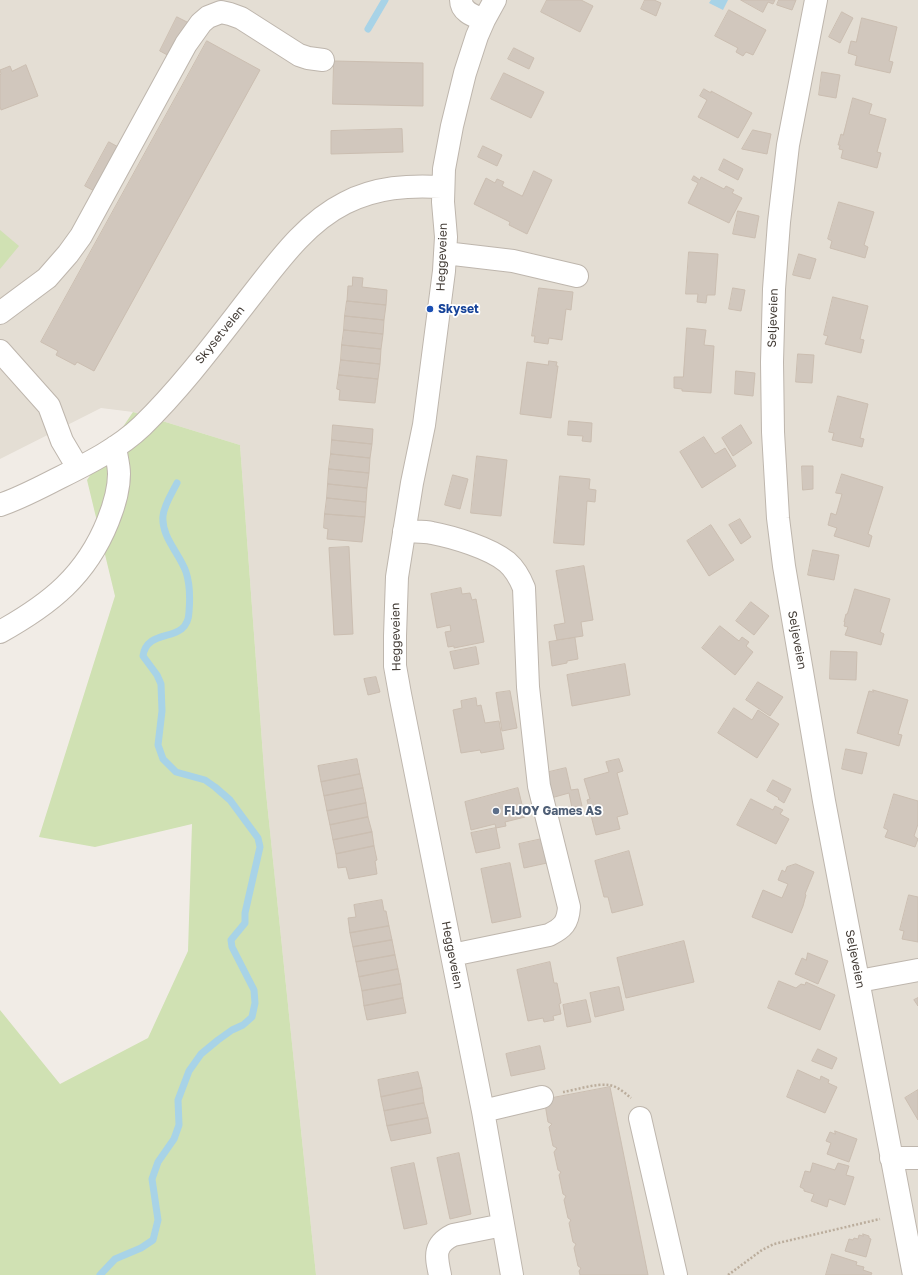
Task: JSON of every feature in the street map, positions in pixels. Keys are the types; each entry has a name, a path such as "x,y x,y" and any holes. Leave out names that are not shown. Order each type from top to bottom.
{"street":[{"path":"461,0 464,10 484,20"},
{"name":"Heggeveien","path":"495,0 484,20 471,53 447,150 442,187 446,237 443,278 424,425 412,482 397,576 395,604 395,666 483,1111 512,1275"},
{"name":"Seljeveien","path":"816,0 788,145 779,222 773,297 773,432 778,518 784,566 824,801 914,1275"},
{"path":"0,313 47,278 68,254 81,236 186,44 196,29 208,17 221,12 241,18 299,55 323,60"},
{"name":"Skysetveien","path":"0,505 31,492 78,468 115,447 142,426 184,379 284,256 313,225 324,216 345,202 377,191 399,187 442,187"},
{"path":"445,253 513,260 577,276"},
{"path":"0,351 49,406 62,441 78,468"},
{"path":"0,632 19,621 58,594 72,580 92,554 106,527 117,495 119,474 115,447"},
{"path":"404,531 431,532 494,553 507,562 520,578 524,588 528,687 539,786 569,907 566,923 556,932 549,935 452,955"},
{"path":"859,981 918,970"},
{"path":"483,1111 542,1096"},
{"path":"640,1118 676,1275"},
{"path":"891,1158 918,1158"},
{"path":"440,1275 436,1256 440,1246 446,1239 453,1235 503,1225"}],"path":[{"path":"542,1096 600,1085 610,1085 616,1087 630,1098 638,1110 640,1118"},
{"path":"728,1275 762,1250 774,1244 876,1219 902,1215"}],"shaded area":[{"path":"0,0 918,0 918,1275 316,1275 265,783 240,445 133,412 101,408 0,459"}],"green space":[{"path":"0,230 19,246 0,269"},
{"path":"133,412 240,445 265,783 316,1275 0,1275 0,1010 60,1084 148,1038 188,951 192,824 95,847 39,837 115,596 87,480"}],"water":[{"path":"711,0 728,0 723,10 709,3"}],"building":[{"path":"547,0 581,0 593,6 580,32 541,12"},
{"path":"645,0 654,0 661,3 656,16 641,9"},
{"path":"741,0 775,0 773,4 768,2 763,12"},
{"path":"779,0 796,0 792,10 777,5"},
{"path":"729,10 766,30 753,55 746,52 743,56 736,52 738,48 715,36"},
{"path":"842,12 853,18 840,43 829,37"},
{"path":"177,17 191,24 173,58 160,51"},
{"path":"862,18 897,27 889,61 893,62 890,73 855,65 857,56 848,53 851,41 856,42"},
{"path":"207,41 260,70 94,371 77,362 75,365 56,355 58,351 41,342"},
{"path":"514,48 534,58 529,69 508,59"},
{"path":"334,61 423,63 423,106 333,104"},
{"path":"26,65 38,96 1,110 0,70 10,66 12,71"},
{"path":"822,72 840,75 836,98 819,95"},
{"path":"504,73 544,92 531,118 491,99"},
{"path":"704,89 711,93 711,91 752,113 738,138 698,117 707,100 700,96"},
{"path":"853,98 872,104 869,114 886,119 877,152 881,153 877,168 841,158 843,150 839,149 840,145 838,145 841,134 843,135"},
{"path":"402,129 403,152 331,154 331,131"},
{"path":"753,130 771,134 767,154 742,149"},
{"path":"109,142 122,149 98,193 85,186"},
{"path":"483,146 502,155 497,166 478,157"},
{"path":"724,159 743,169 738,180 719,170"},
{"path":"534,171 552,180 527,234 509,225 510,222 474,204 486,178 495,183 497,179 504,182 502,186 522,196"},
{"path":"694,176 700,180 701,177 724,189 726,186 734,190 732,193 742,198 729,223 688,203 698,183 692,180"},
{"path":"839,202 874,212 864,245 868,247 865,258 830,248 832,241 828,239"},
{"path":"738,211 759,216 755,238 733,234"},
{"path":"689,252 718,254 715,295 707,295 706,303 697,302 698,294 686,294"},
{"path":"799,254 816,259 810,279 793,275"},
{"path":"353,277 363,278 362,287 387,290 386,305 347,301 348,286 352,286"},
{"path":"539,288 573,292 571,310 566,309 562,340 549,338 548,344 534,342 535,336 532,336"},
{"path":"733,288 745,290 741,311 729,309"},
{"path":"833,297 868,306 860,339 864,340 861,353 825,344 828,336 824,335"},
{"path":"347,301 386,305 384,320 345,316"},
{"path":"345,316 384,320 383,334 344,330"},
{"path":"687,328 706,330 704,345 714,346 711,393 682,391 682,389 674,388 674,377 683,377"},
{"path":"344,330 383,334 381,349 342,345"},
{"path":"342,345 381,349 380,364 341,360"},
{"path":"798,354 814,355 812,383 796,382"},
{"path":"341,360 380,364 378,379 339,375"},
{"path":"549,361 557,362 556,366 558,366 551,418 520,414 527,362 548,365"},
{"path":"736,371 755,373 753,396 735,394"},
{"path":"339,375 378,379 375,403 339,400 340,390 337,389"},
{"path":"838,396 868,404 860,438 864,439 862,447 832,440 834,433 829,432"},
{"path":"569,421 592,423 591,442 582,441 583,436 568,435"},
{"path":"333,425 373,429 372,444 332,440"},
{"path":"741,425 752,443 733,456 722,438"},
{"path":"704,437 715,454 725,448 736,466 702,488 680,452"},
{"path":"332,440 372,444 370,458 331,454"},
{"path":"331,454 370,458 369,473 329,469"},
{"path":"477,456 507,460 501,516 471,513"},
{"path":"802,466 813,466 813,489 803,490"},
{"path":"329,469 369,473 367,488 328,484"},
{"path":"842,474 883,487 868,534 872,536 869,547 834,536 837,528 828,525 831,513 836,515 842,494 836,493"},
{"path":"453,475 468,479 460,509 445,505"},
{"path":"560,476 590,479 589,489 596,490 595,502 587,501 584,545 554,543"},
{"path":"328,484 367,488 366,502 327,498"},
{"path":"327,498 366,502 365,517 325,514"},
{"path":"325,514 365,517 362,542 327,539 328,529 324,528"},
{"path":"740,519 751,537 741,544 729,525"},
{"path":"711,525 734,560 709,576 687,541"},
{"path":"349,547 353,634 334,635 329,548"},
{"path":"813,550 839,555 834,580 808,575"},
{"path":"584,566 593,620 581,622 583,636 557,640 554,625 565,623 556,571"},
{"path":"461,588 462,594 470,593 472,600 476,599 484,642 454,648 454,646 448,647 445,632 451,631 450,625 437,628 431,594"},
{"path":"855,589 890,599 880,632 884,634 881,645 845,635 848,627 844,626 844,622"},
{"path":"751,602 769,616 754,635 736,621"},
{"path":"720,626 739,641 742,637 749,642 746,646 753,652 735,675 702,648"},
{"path":"575,638 578,659 552,666 549,642"},
{"path":"476,647 479,664 454,669 450,652"},
{"path":"831,651 857,652 856,680 830,679"},
{"path":"625,664 630,695 572,706 567,675"},
{"path":"376,677 380,692 368,695 364,679"},
{"path":"758,682 783,697 770,716 746,700"},
{"path":"873,690 908,700 898,734 902,735 899,746 857,733 869,691 873,692"},
{"path":"510,691 517,728 502,731 496,693"},
{"path":"476,698 477,706 481,705 485,723 499,721 504,749 481,753 480,750 461,753 453,710 462,708 461,701"},
{"path":"734,708 752,720 758,710 779,724 757,758 718,733"},
{"path":"846,749 867,753 862,774 842,769"},
{"path":"357,759 360,774 321,782 318,766"},
{"path":"619,759 623,771 617,773 628,814 617,817 620,829 596,835 587,800 590,799 584,779 609,772 606,762"},
{"path":"566,768 571,790 578,789 582,806 572,808 569,793 551,798 545,773"},
{"path":"360,774 363,788 324,796 321,782"},
{"path":"773,780 791,789 784,803 778,799 779,798 767,791"},
{"path":"363,788 366,803 327,811 324,796"},
{"path":"518,788 525,817 505,822 506,826 496,828 495,824 471,830 465,802"},
{"path":"894,794 918,801 918,824 914,836 918,839 915,847 885,837 888,830 884,828"},
{"path":"751,799 773,810 775,806 783,810 780,814 789,819 776,844 737,825"},
{"path":"366,803 368,817 330,825 327,811"},
{"path":"368,817 372,832 333,840 330,825"},
{"path":"496,828 500,848 476,853 471,833"},
{"path":"372,832 374,846 336,854 333,840"},
{"path":"542,839 547,863 524,868 519,844"},
{"path":"374,846 377,860 375,861 377,874 349,879 346,867 338,868 336,854"},
{"path":"629,851 643,905 612,913 608,897 604,897 595,861"},
{"path":"510,863 521,917 492,923 481,869"},
{"path":"796,864 814,872 792,933 752,917 763,890 782,898 788,884 778,880 782,870 785,872 787,867"},
{"path":"909,895 918,897 918,942 902,939 904,931 900,930"},
{"path":"382,900 389,926 350,933 348,918 356,917 354,905"},
{"path":"389,926 392,940 353,947 350,933"},
{"path":"392,940 395,955 356,962 353,947"},
{"path":"684,941 694,982 626,998 617,958"},
{"path":"808,953 828,961 818,984 795,974 802,958 806,960"},
{"path":"395,955 398,969 359,977 356,962"},
{"path":"550,962 554,983 557,983 561,1003 559,1004 561,1014 553,1016 554,1020 544,1022 543,1018 528,1021 517,970"},
{"path":"398,969 401,984 362,991 359,977"},
{"path":"779,981 796,988 801,984 805,985 806,982 835,995 820,1030 768,1008"},
{"path":"401,984 403,998 364,1006 362,991"},
{"path":"619,987 624,1010 595,1017 590,993"},
{"path":"403,998 406,1013 367,1020 364,1006"},
{"path":"918,998 918,1006 914,1000"},
{"path":"586,1000 591,1022 567,1027 563,1005"},
{"path":"540,1046 545,1069 511,1076 506,1054"},
{"path":"818,1049 837,1058 832,1069 812,1061"},
{"path":"798,1070 820,1080 821,1076 829,1080 828,1083 837,1087 825,1113 787,1097"},
{"path":"418,1072 422,1088 381,1097 378,1080"},
{"path":"610,1087 648,1275 580,1275 579,1271 581,1268 578,1266 574,1248 576,1244 573,1242 569,1223 571,1220 568,1218 564,1200 566,1196 563,1194 559,1175 561,1172 558,1170 554,1152 557,1148 553,1146 549,1127 552,1124 548,1122 545,1104 547,1099"},
{"path":"422,1088 424,1103 384,1111 381,1097"},
{"path":"918,1090 918,1120 905,1098"},
{"path":"424,1103 428,1118 387,1126 384,1111"},
{"path":"428,1118 431,1133 391,1141 387,1126"},
{"path":"835,1131 857,1139 849,1162 827,1154 831,1143 826,1141 830,1132 835,1134"},
{"path":"459,1153 471,1214 450,1219 437,1158"},
{"path":"414,1163 427,1224 404,1229 391,1168"},
{"path":"813,1163 835,1170 838,1163 849,1166 846,1175 854,1177 845,1205 829,1199 827,1207 811,1201 814,1194 804,1191 804,1189 800,1187 805,1171 810,1172"},
{"path":"863,1234 869,1236 871,1239 866,1257 845,1251 849,1239 858,1239 859,1235 863,1236"},
{"path":"832,1254 857,1262 856,1265 864,1267 863,1270 872,1273 871,1275 826,1275"}],"waterway":[{"path":"368,29 385,0"},
{"path":"100,1275 115,1259 141,1248 153,1240 158,1220 152,1179 158,1162 174,1139 179,1125 178,1100 189,1071 201,1054 218,1040 232,1030 243,1025 252,1017 255,1003 254,990 232,947 231,940 245,923 245,913 260,847 258,838 230,800 215,787 205,780 176,772 163,759 158,745 162,711 161,684 157,675 143,656 146,647 152,641 182,629 187,622 189,612 190,602 186,572 168,538 163,524 163,516 168,499 177,483"}],"place":[{"name":"Skyset","path":"430,309"},
{"name":"FIJOY Games AS","path":"496,811"}]}
